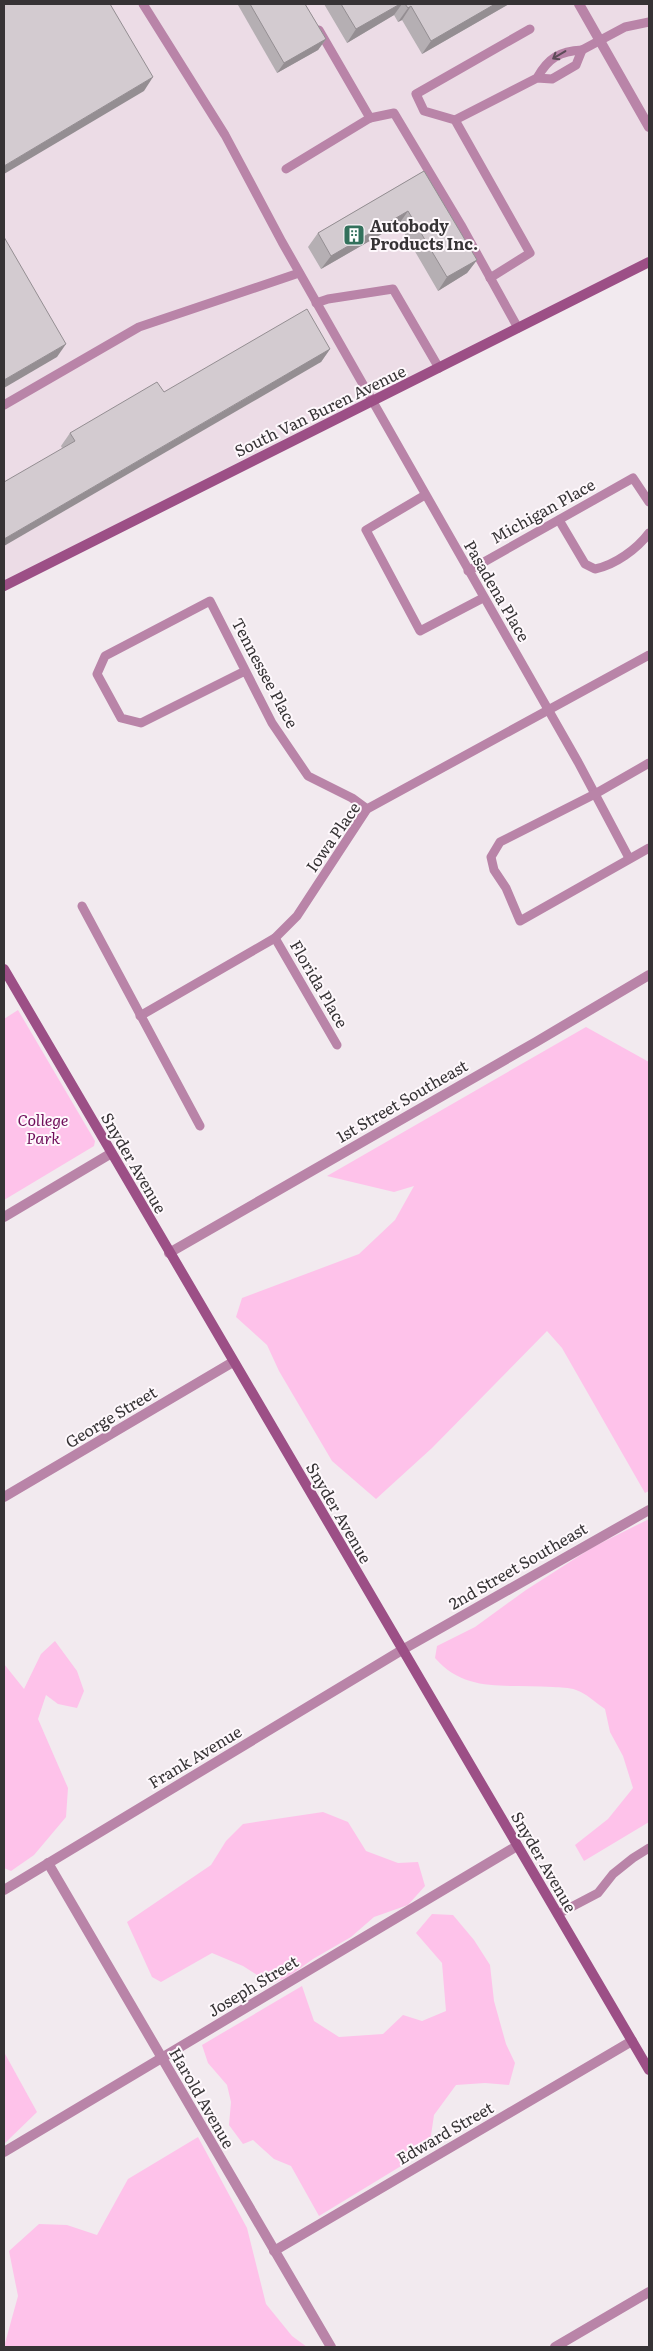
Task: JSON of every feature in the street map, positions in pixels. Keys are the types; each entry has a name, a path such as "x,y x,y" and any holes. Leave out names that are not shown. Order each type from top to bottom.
{"main road":[{"name":"South Van Buren Avenue","path":"4,586 649,262"},
{"name":"Snyder Avenue","path":"4,969 110,1154 649,2070"}],"street":[{"path":"579,4 649,127"},
{"name":"1st Street Southeast","path":"168,1252 536,1042 649,975"},
{"path":"4,1217 110,1154"},
{"name":"George Street","path":"4,1497 233,1362"},
{"name":"2nd Street Southeast","path":"402,1650 649,1510"},
{"name":"Frank Avenue","path":"4,1890 402,1650"},
{"name":"Joseph Street","path":"4,2152 517,1846"},
{"name":"Harold Avenue","path":"48,1863 331,2347"},
{"name":"Edward Street","path":"274,2251 632,2041"},
{"path":"554,2347 649,2292"}],"lane":[{"name":"Pasadena Place","path":"143,4 225,135 299,273 630,858"},
{"path":"313,20 370,118"},
{"path":"537,78 544,65 565,51 582,50 625,27 649,22"},
{"path":"530,29 416,94 424,111 455,120 537,78 552,78 576,65 582,50"},
{"path":"286,169 370,118 394,114 518,328"},
{"path":"455,120 530,253 490,278"},
{"path":"4,405 139,327 299,273"},
{"path":"316,303 328,299 393,289 439,368"},
{"name":"Michigan Place","path":"468,571 633,478 649,502"},
{"path":"425,494 366,530 420,631 483,598"},
{"path":"559,520 585,564 595,569 621,558 643,542 649,533"},
{"name":"Tennessee Place","path":"245,671 141,723 121,718 97,674 106,656 210,601 272,723 308,776 352,798 367,809"},
{"name":"Iowa Place","path":"140,1016 275,938 297,916 367,809 649,654"},
{"path":"649,763 595,794 500,842 491,857 494,870 506,888 520,920 649,848"},
{"path":"82,906 200,1126"},
{"name":"Florida Place","path":"275,938 337,1045"},
{"path":"558,1914 598,1893 613,1874 649,1848"}],"shaded area":[{"path":"4,4 649,4 649,262 4,587"}],"green space":[{"name":"College Park","path":"18,1010 95,1141 94,1146 4,1200 4,1019"},
{"path":"586,1027 649,1062 649,1491 645,1493 562,1348 547,1331 432,1448 376,1499 332,1461 279,1371 267,1345 236,1317 242,1298 359,1254 395,1220 414,1186 394,1192 327,1176"},
{"path":"649,1519 649,1822 584,1861 575,1845 608,1819 633,1788 623,1756 610,1732 605,1709 580,1691 570,1688 490,1685 461,1678 447,1670 435,1658 437,1646 475,1627 526,1590 593,1547"},
{"path":"55,1641 77,1671 84,1691 77,1708 58,1704 46,1695 38,1719 68,1788 66,1817 34,1855 11,1871 4,1868 4,1664 24,1689 41,1654"},
{"path":"323,1812 348,1822 366,1851 398,1863 418,1862 425,1886 408,1905 374,1917 351,1937 313,1959 288,1977 271,1984 243,1966 212,1953 161,1982 152,1977 127,1922 211,1865 226,1841 243,1824"},
{"path":"432,1914 453,1915 474,1940 490,1965 494,2001 506,2044 515,2063 509,2085 485,2083 456,2085 434,2115 429,2149 319,2216 291,2166 274,2159 253,2140 243,2144 229,2125 231,2102 227,2085 208,2063 202,2045 302,1986 314,2021 339,2037 383,2034 403,2015 422,2021 446,2011 442,1963 416,1933"},
{"path":"4,2052 37,2112 4,2144"},
{"path":"198,2137 247,2228 266,2304 292,2336 307,2347 4,2347 18,2296 9,2251 39,2224 67,2225 97,2235 128,2179"}],"building":[{"path":"4,4 110,4 153,77 4,166"},
{"path":"250,4 305,4 326,39 284,63"},
{"path":"341,4 400,4 356,29"},
{"path":"405,4 495,4 431,41 411,6 408,8"},
{"name":"Autobody Products Inc.","path":"424,171 477,260 447,277 408,211 331,256 318,233"},
{"path":"4,237 66,344 4,380"},
{"path":"307,309 330,349 4,539 4,482 75,441 70,433 157,382 164,392"}],"place":[{"name":"Autobody Products Inc.","path":"354,235"}]}
